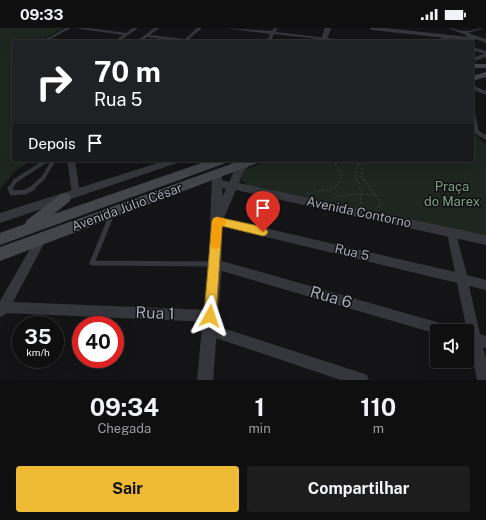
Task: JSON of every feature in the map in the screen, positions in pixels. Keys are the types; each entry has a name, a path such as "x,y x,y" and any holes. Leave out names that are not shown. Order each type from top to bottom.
{"main road":[{"path":"474,66 486,66"},
{"path":"474,70 486,66"},
{"path":"474,78 486,74"},
{"path":"474,79 486,77"},
{"name":"Avenida Júlio César","path":"1,238 216,162"},
{"name":"Avenida Júlio César","path":"0,254 113,212 217,179 248,162"},
{"path":"24,231 71,196"}],"street":[{"path":"45,40 69,28"},
{"path":"78,28 127,34"},
{"path":"108,31 114,28"},
{"path":"118,40 136,28"},
{"path":"141,40 157,28"},
{"path":"147,36 186,40 200,28"},
{"path":"227,28 275,30 324,40 328,28"},
{"path":"372,28 464,34 481,28"},
{"path":"450,28 486,42"},
{"path":"397,29 486,42"},
{"path":"269,40 275,30"},
{"path":"464,34 473,39"},
{"path":"439,40 452,36"},
{"path":"445,38 450,40"},
{"path":"474,49 486,54"},
{"path":"474,59 486,54"},
{"path":"474,88 486,93"},
{"path":"475,131 486,127"},
{"path":"475,131 486,138"},
{"path":"71,162 71,196"},
{"name":"Avenida Júlio César","path":"0,218 171,162"},
{"path":"217,221 238,173 249,162"},
{"path":"205,380 215,264 217,179"},
{"name":"Avenida Contorno","path":"217,179 232,186 362,212 486,240"},
{"path":"226,200 240,193 253,190"},
{"name":"Rua 5","path":"217,221 486,285"},
{"path":"452,233 484,380"},
{"path":"2,310 42,238"},
{"name":"Rua 6","path":"215,264 430,326"},
{"name":"Rua 1","path":"2,310 210,316"},
{"path":"210,330 362,380"}],"lane":[{"path":"44,162 12,184 10,188 12,193 22,193 41,181 48,173 53,162"},
{"path":"113,212 92,263 215,264"}],"path":[{"path":"306,193 334,189 343,178 335,163 336,162"},
{"path":"360,162 355,169 354,176 361,193 362,212"},
{"path":"361,162 362,177 380,202 376,215"},
{"path":"321,204 343,195 361,193 376,195"}],"green space":[{"path":"0,28 64,28 40,40 12,40 12,162 30,162 15,171 0,189"},
{"name":"Praça do Marex","path":"474,135 486,144 486,235 247,185 241,180 241,175 247,169 266,162 474,162"}],"slow traffic":[{"path":"216,245 217,221 221,222"}],"route":[{"path":"210,316 217,221 263,232"}]}
